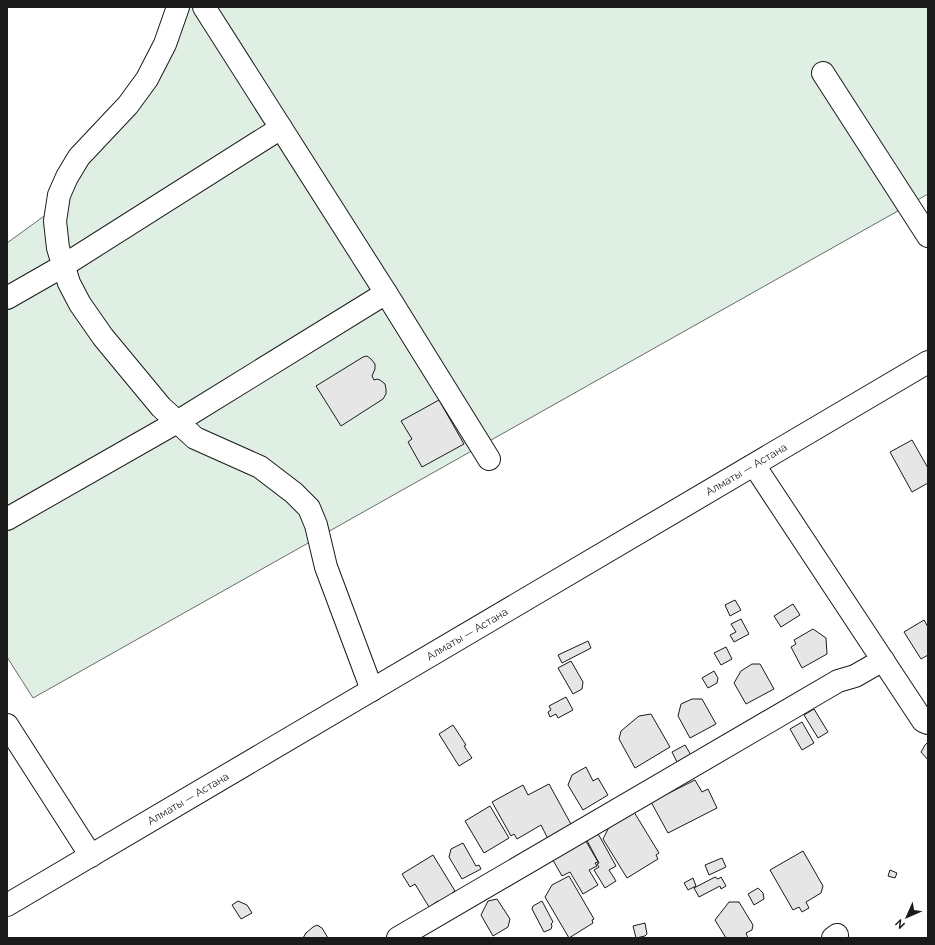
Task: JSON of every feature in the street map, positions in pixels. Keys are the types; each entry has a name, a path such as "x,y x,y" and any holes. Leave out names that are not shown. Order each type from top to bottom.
{"main road":[{"path":"178,7 165,44 147,79 128,105 79,157 58,195 55,222 58,248 63,266 69,283 80,304 103,337 161,408 195,438 260,467 294,493 309,508 316,525 326,566 372,690"},
{"path":"204,7 386,293 489,459"},
{"path":"823,74 928,236"},
{"path":"7,298 63,266 281,128"},
{"path":"7,519 177,422 386,293"},
{"name":"Алматы — Астана","path":"7,905 928,362"},
{"path":"754,465 923,721 928,722"},
{"path":"398,938 838,681 855,676 883,660"},
{"path":"7,725 91,856"}],"green space":[{"path":"183,7 928,7 928,194 33,698 7,657 7,243 62,203"}],"building":[{"path":"367,356 375,364 375,369 372,376 374,380 380,380 385,384 386,394 383,399 341,426 316,386"},
{"path":"439,400 464,444 422,467 408,442 412,439 401,421"},
{"path":"912,440 928,468 928,483 912,492 890,452"},
{"path":"735,600 741,610 730,616 725,605"},
{"path":"793,604 800,615 781,627 774,616"},
{"path":"741,619 749,634 734,642 730,635 736,632 731,624"},
{"path":"924,620 928,627 928,655 921,659 904,632"},
{"path":"813,629 826,638 827,654 802,668 791,647 796,644 794,640"},
{"path":"588,641 591,648 562,663 558,655"},
{"path":"726,647 732,659 721,665 714,653"},
{"path":"571,661 583,682 582,689 573,694 558,668"},
{"path":"752,664 760,664 774,689 746,704 734,683 741,671"},
{"path":"714,671 718,678 717,683 708,688 702,678"},
{"path":"566,697 573,710 558,718 556,714 550,717 548,712 551,710 549,706"},
{"path":"692,699 702,699 716,724 690,738 678,716 681,704"},
{"path":"814,709 828,732 818,738 804,715"},
{"path":"651,714 670,747 635,768 619,739 621,731 639,716"},
{"path":"802,722 814,743 802,750 790,729"},
{"path":"453,725 466,745 464,746 472,758 459,766 439,734"},
{"path":"928,742 928,760 921,752"},
{"path":"685,745 691,755 677,762 672,752"},
{"path":"586,767 593,781 598,778 608,795 583,810 568,785 572,775"},
{"path":"695,780 702,792 708,789 717,808 668,833 651,802"},
{"path":"549,784 572,826 548,839 541,825 517,839 514,834 511,836 492,802 523,785 528,795"},
{"path":"490,806 509,838 484,853 465,821"},
{"path":"634,812 659,853 656,855 658,859 627,878 603,839 609,827"},
{"path":"596,830 616,866 609,870 616,881 605,888 594,870 599,867 597,864 599,863 585,837"},
{"path":"583,836 598,862 595,863 597,866 589,870 598,885 583,894 570,872 562,876 550,855"},
{"path":"463,843 476,866 479,865 481,869 462,879 449,857 451,849"},
{"path":"803,851 823,886 821,893 806,902 809,908 802,912 799,907 793,910 770,870"},
{"path":"433,855 455,891 452,893 450,898 443,903 438,901 429,907 415,884 410,887 402,874"},
{"path":"722,858 726,867 709,875 705,865"},
{"path":"890,870 897,873 895,878 888,876"},
{"path":"569,876 594,919 592,920 593,923 569,938 545,897 552,885"},
{"path":"715,877 718,879 721,877 726,886 721,889 720,886 699,897 694,888"},
{"path":"693,878 696,886 688,890 684,883"},
{"path":"758,888 763,893 764,899 754,905 748,894"},
{"path":"497,899 510,919 508,927 493,936 481,915 488,901"},
{"path":"238,901 247,905 252,913 241,919 232,905"},
{"path":"542,901 553,922 551,924 551,929 544,932 532,909 533,906"},
{"path":"729,902 739,902 753,925 752,930 746,933 748,938 726,938 715,920"},
{"path":"645,923 647,934 636,938 633,926"},
{"path":"317,925 322,928 328,938 303,938 306,933"}]}
